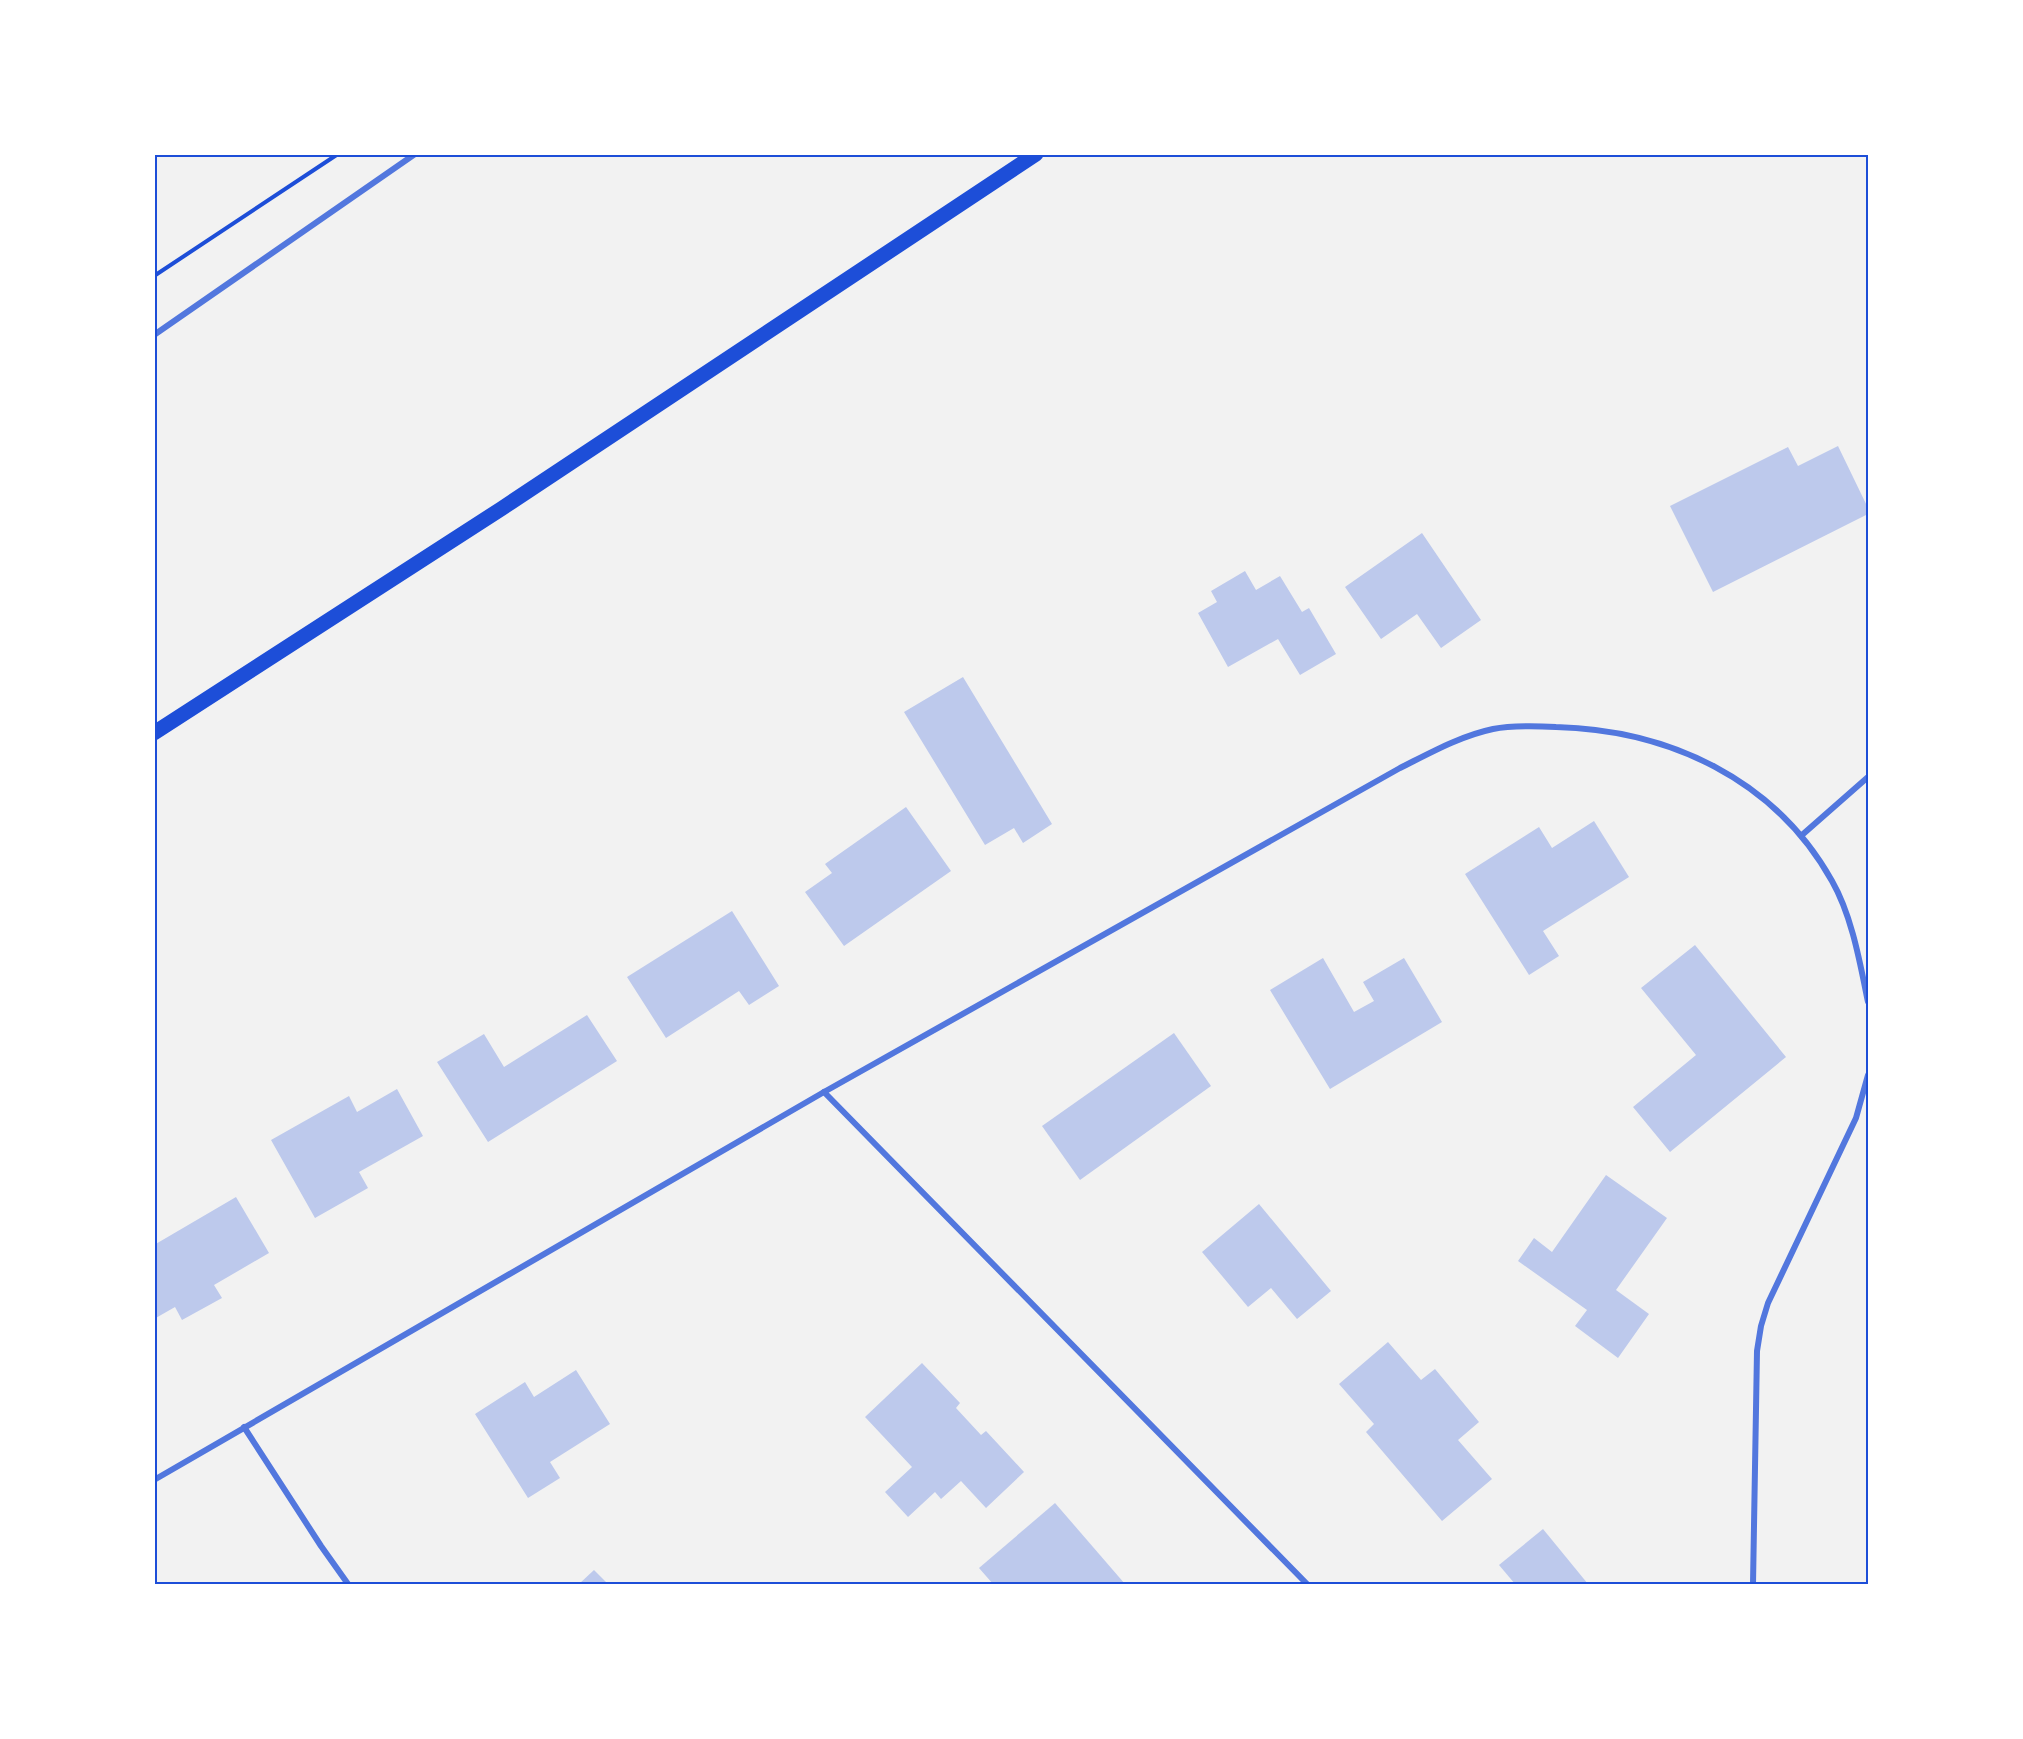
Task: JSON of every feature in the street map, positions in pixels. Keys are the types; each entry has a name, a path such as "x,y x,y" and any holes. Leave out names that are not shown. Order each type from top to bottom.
{"main road":[{"path":"154,733 501,509 1036,154"}],"street":[{"path":"154,335 415,154"},
{"path":"154,1480 824,1092 1401,768 1448,744 1493,729 1535,726 1621,732 1668,746 1714,765 1759,795 1802,835 1833,882 1850,926 1869,1002"},
{"path":"1802,835 1869,777"},
{"path":"1753,1584 1757,1351 1761,1326 1768,1303 1856,1118 1869,1075"},
{"path":"824,1092 1307,1584"},
{"path":"244,1427 348,1584"}],"path":[{"path":"154,276 338,154"}],"building":[{"path":"1838,446 1868,508 1868,514 1713,592 1670,506 1788,447 1798,466"},
{"path":"1422,533 1481,620 1441,648 1417,614 1381,639 1345,587"},
{"path":"1245,571 1256,590 1280,576 1302,612 1309,608 1336,654 1300,675 1278,639 1228,667 1198,613 1217,602 1211,591"},
{"path":"963,677 1052,824 1023,843 1014,828 985,845 904,712"},
{"path":"906,807 951,871 844,946 805,892 832,873 825,864"},
{"path":"1594,821 1629,877 1543,931 1559,956 1529,975 1465,874 1539,827 1552,848"},
{"path":"732,911 779,986 749,1005 739,991 666,1038 627,977"},
{"path":"1695,945 1786,1057 1670,1152 1633,1107 1696,1055 1641,988"},
{"path":"1323,958 1354,1012 1374,1001 1363,982 1404,958 1442,1022 1330,1089 1270,990"},
{"path":"587,1015 617,1061 488,1142 437,1062 484,1034 504,1067"},
{"path":"1174,1033 1211,1086 1080,1180 1042,1126"},
{"path":"397,1089 423,1136 359,1172 368,1188 315,1218 271,1140 349,1096 357,1112"},
{"path":"1606,1175 1667,1218 1616,1290 1649,1314 1618,1358 1575,1326 1587,1310 1518,1261 1534,1238 1552,1252"},
{"path":"236,1197 269,1253 214,1285 222,1298 182,1320 175,1307 154,1319 154,1245"},
{"path":"1259,1204 1331,1291 1297,1319 1271,1288 1248,1307 1202,1252"},
{"path":"1388,1342 1421,1380 1435,1369 1479,1422 1458,1440 1492,1479 1442,1521 1366,1432 1374,1424 1339,1384"},
{"path":"922,1363 960,1403 956,1408 981,1435 986,1431 1024,1472 986,1508 961,1481 941,1499 935,1492 908,1517 885,1492 912,1467 865,1417"},
{"path":"576,1370 610,1424 550,1462 560,1478 528,1498 475,1414 525,1382 534,1397"},
{"path":"1055,1503 1125,1584 993,1584 979,1568"},
{"path":"1543,1529 1588,1584 1515,1584 1499,1565"},
{"path":"594,1570 608,1584 579,1584"}]}
